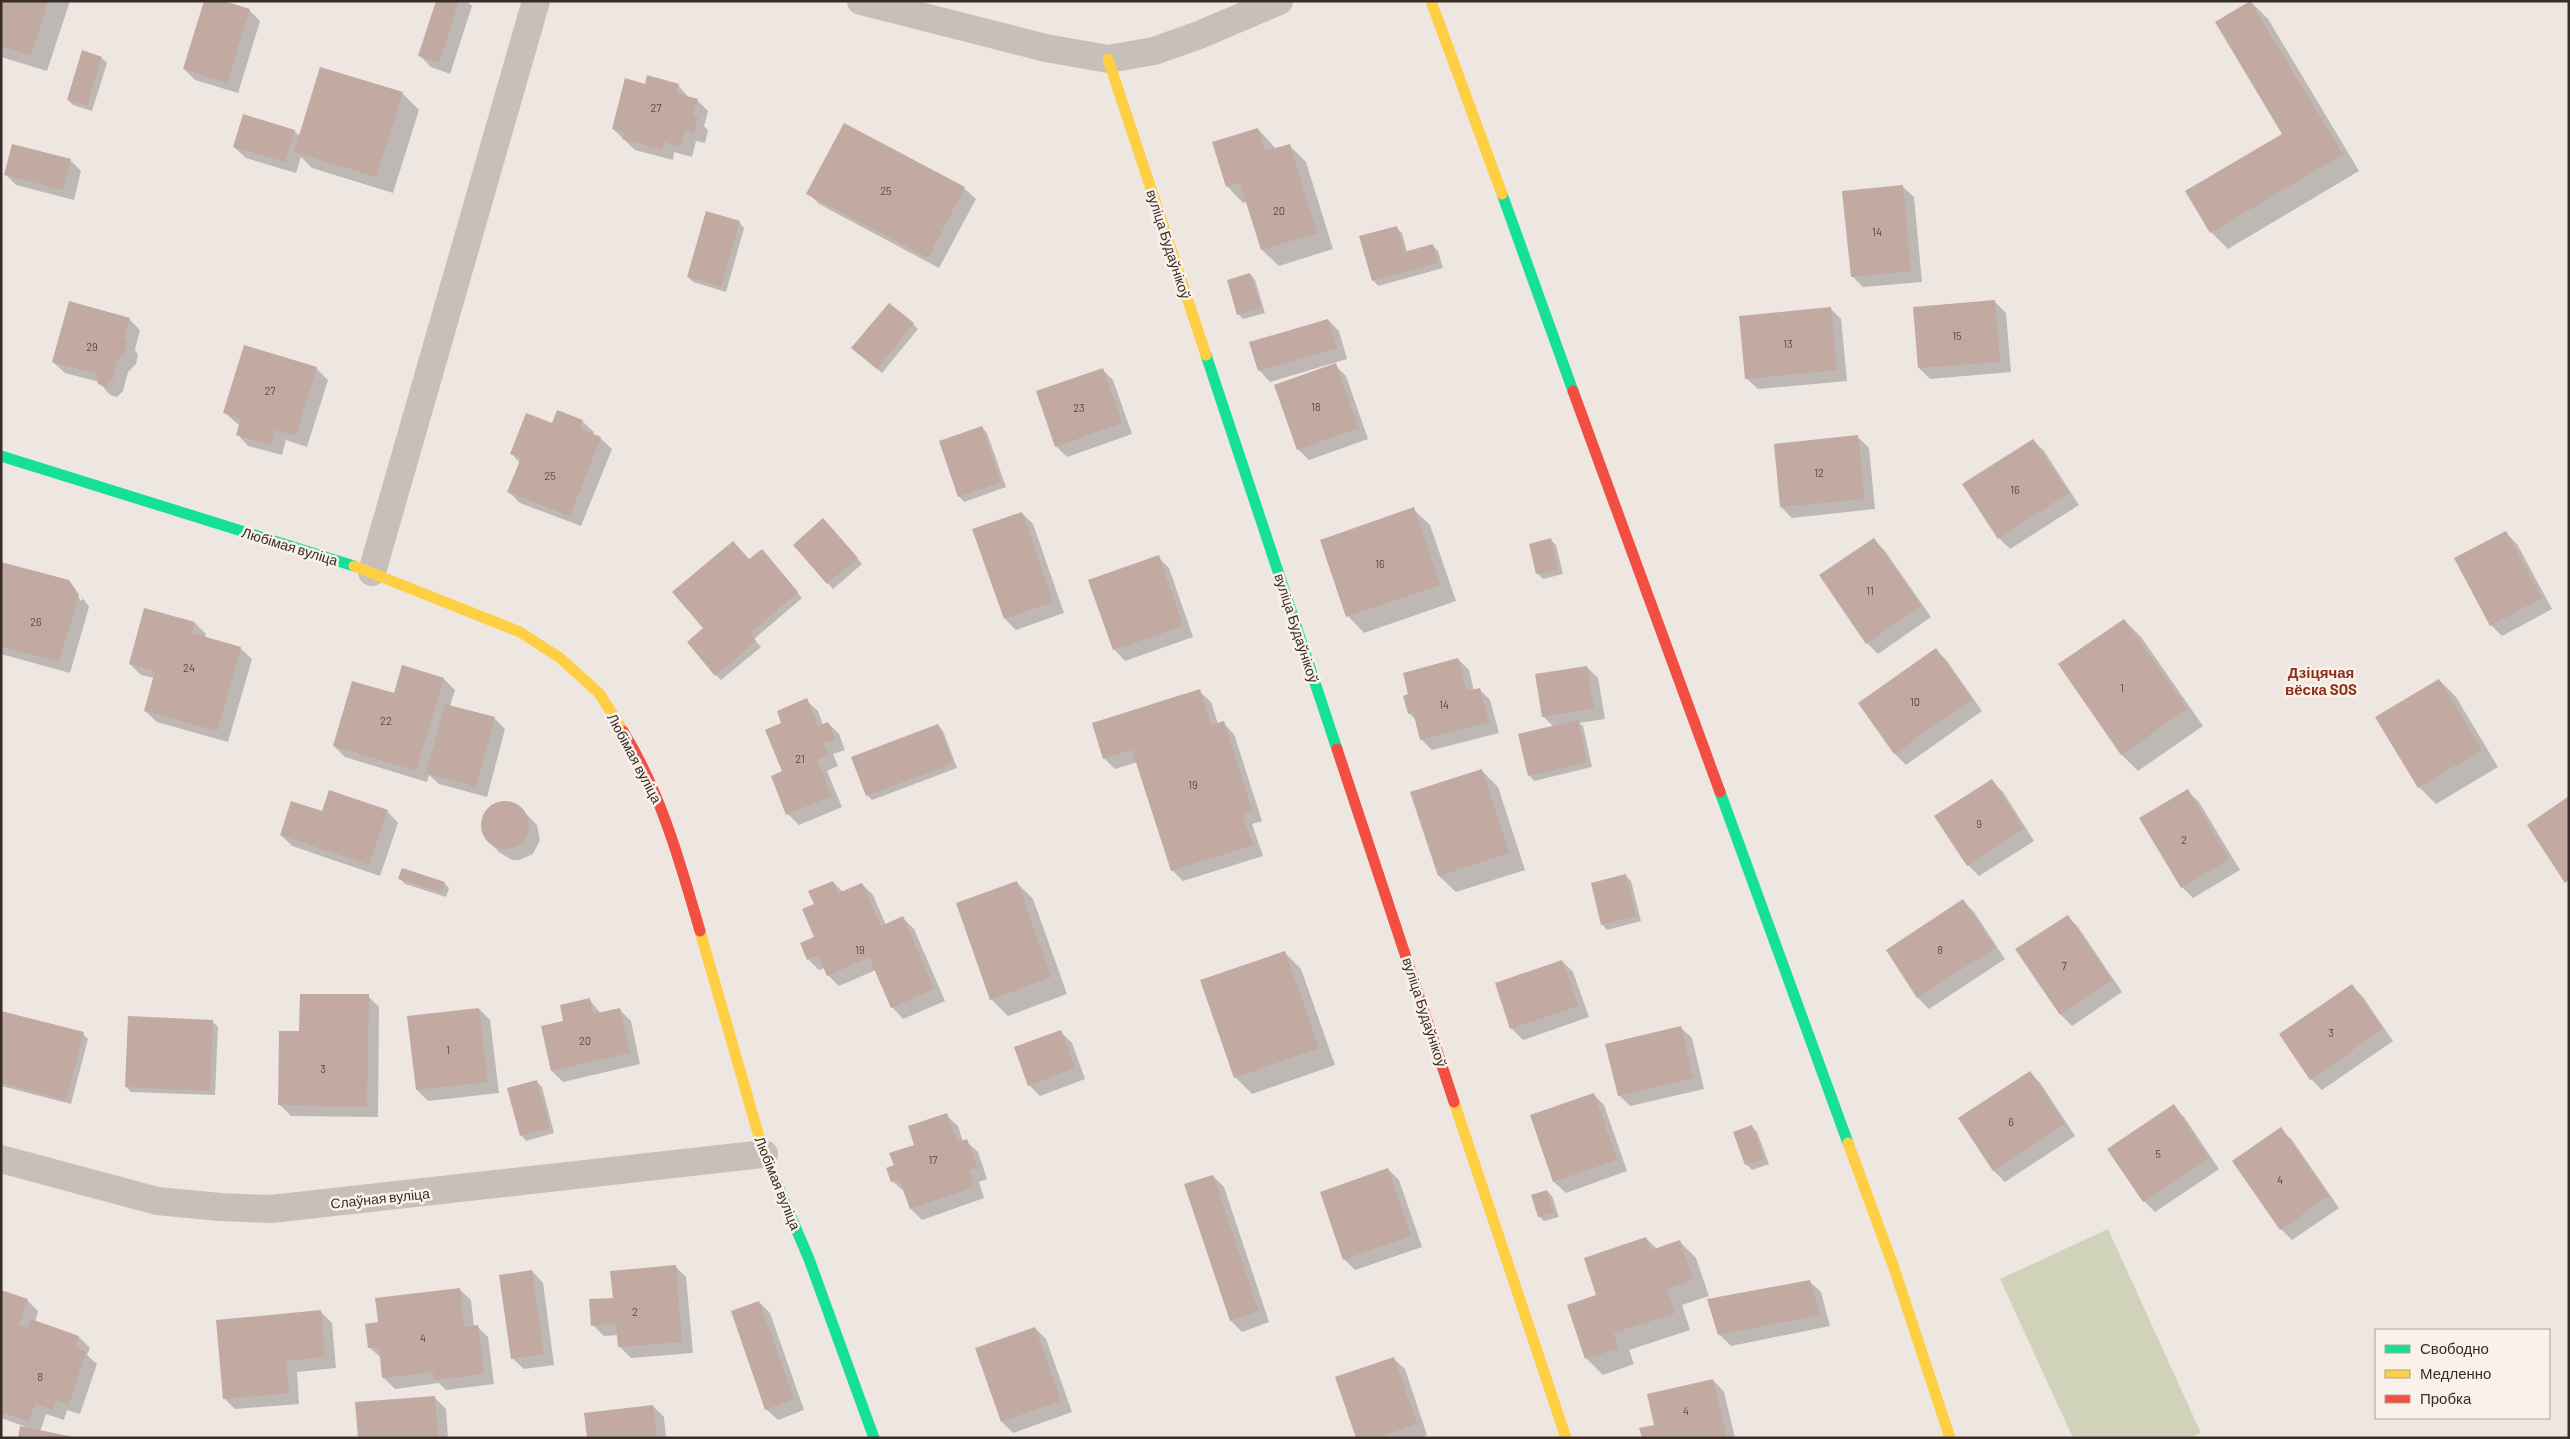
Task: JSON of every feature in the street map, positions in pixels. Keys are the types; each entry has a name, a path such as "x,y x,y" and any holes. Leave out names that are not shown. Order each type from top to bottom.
{"street":[{"path":"372,572 536,1"},
{"path":"861,1 1046,48 1108,59 1163,48 1279,1"},
{"path":"1431,1 1890,1258 1950,1438"},
{"name":"вуліца Будаўнікоў","path":"1108,59 1566,1438"},
{"name":"Любімая вуліца","path":"1,456 372,572 520,632 560,658 599,693 626,734 656,795 675,844 764,1154 809,1259 874,1438"},
{"name":"Слаўная вуліца","path":"1,1159 157,1201 220,1207 270,1208 764,1154"}],"green space":[{"path":"2108,1229 2201,1433 2190,1438 2073,1438 2000,1279"}],"building":[{"path":"1,1 48,1 31,56 1,46"},
{"path":"204,1 224,1 250,9 227,83 183,69"},
{"path":"436,1 459,1 439,63 418,56"},
{"path":"2250,1 2343,154 2210,233 2185,191 2282,134 2215,22"},
{"path":"82,50 102,57 87,106 67,100"},
{"path":"320,67 403,92 376,177 294,152"},
{"path":"647,75 679,84 676,93 698,99 693,116 698,117 694,133 685,130 681,147 664,142 662,150 622,139 625,132 612,129 625,78 645,84"},
{"path":"243,114 295,130 285,162 233,147"},
{"path":"844,123 965,187 928,258 806,194"},
{"path":"1258,128 1265,151 1290,144 1317,233 1261,250 1240,183 1226,187 1212,142"},
{"path":"12,144 71,159 63,190 4,175"},
{"path":"1903,185 1911,271 1851,277 1842,191"},
{"path":"706,211 740,221 721,287 687,277"},
{"path":"1397,226 1404,252 1433,244 1438,263 1372,281 1359,236"},
{"path":"1250,273 1261,307 1237,315 1227,280"},
{"path":"1995,300 2000,362 1918,368 1913,307"},
{"path":"69,301 130,318 124,338 127,343 125,353 117,360 113,379 106,387 98,384 97,374 52,362"},
{"path":"889,303 914,323 877,369 851,348"},
{"path":"1831,307 1837,370 1745,379 1739,316"},
{"path":"1328,319 1337,348 1258,371 1249,342"},
{"path":"244,345 317,367 296,436 275,430 271,445 236,435 241,419 223,413"},
{"path":"1336,363 1358,428 1297,450 1274,385"},
{"path":"1103,368 1122,423 1055,447 1036,391"},
{"path":"557,410 583,420 580,429 601,437 570,516 507,492 521,458 510,454 526,413 552,423"},
{"path":"982,426 1001,482 958,497 939,441"},
{"path":"1858,435 1865,499 1780,507 1774,444"},
{"path":"2033,439 2069,493 1998,539 1962,484"},
{"path":"1414,507 1440,585 1346,617 1320,540"},
{"path":"1022,512 1053,602 1004,619 972,529"},
{"path":"823,518 858,558 827,584 793,545"},
{"path":"2506,531 2542,598 2490,626 2454,558"},
{"path":"1551,538 1558,569 1536,574 1529,544"},
{"path":"1874,538 1921,606 1866,644 1819,575"},
{"path":"733,541 749,559 762,549 798,592 750,633 756,641 715,676 687,642 703,628 672,592"},
{"path":"1159,555 1183,626 1113,650 1088,580"},
{"path":"1,562 69,580 79,595 59,662 1,646"},
{"path":"144,608 195,622 192,633 241,647 217,731 144,711 155,671 129,664"},
{"path":"2124,619 2187,709 2121,755 2058,664"},
{"path":"1936,648 1972,699 1894,754 1858,703"},
{"path":"1458,658 1467,691 1480,688 1489,722 1420,740 1413,712 1408,714 1403,696 1408,694 1403,673"},
{"path":"402,665 444,678 416,771 333,746 352,681 394,693"},
{"path":"1587,666 1594,708 1542,717 1535,674"},
{"path":"2439,679 2482,750 2418,788 2375,717"},
{"path":"1200,689 1211,725 1224,721 1252,810 1242,813 1253,845 1171,871 1132,750 1103,759 1092,723"},
{"path":"807,698 818,726 828,722 835,739 823,743 828,755 817,760 832,796 786,815 771,776 782,771 765,730 781,723 777,711"},
{"path":"445,704 495,717 476,787 426,773"},
{"path":"1578,720 1587,762 1528,776 1518,734"},
{"path":"938,724 953,763 866,796 851,757"},
{"path":"1482,769 1509,853 1438,876 1410,792"},
{"path":"1992,779 2024,829 1967,866 1934,816"},
{"path":"2188,789 2229,859 2181,888 2139,818"},
{"path":"329,790 388,810 369,865 280,835 291,801 322,811"},
{"path":"2569,796 2569,880 2565,883 2527,825"},
{"path":"500,801 510,801 519,805 525,811 528,816 528,834 519,845 510,849 500,849 491,845 485,839 481,830 481,820 485,811 491,805"},
{"path":"402,868 445,882 441,892 398,879"},
{"path":"1626,874 1636,916 1601,925 1591,883"},
{"path":"833,881 838,893 862,883 881,926 903,916 934,989 891,1008 869,957 827,976 818,955 807,960 800,943 814,937 802,909 814,904 808,891"},
{"path":"1017,881 1051,977 990,1000 956,903"},
{"path":"1963,899 1995,948 1917,998 1886,950"},
{"path":"2068,915 2112,980 2060,1015 2015,949"},
{"path":"1285,951 1319,1048 1234,1078 1200,980"},
{"path":"1562,960 1579,1006 1510,1029 1495,983"},
{"path":"2352,984 2383,1029 2310,1080 2279,1034"},
{"path":"300,994 369,994 367,1107 278,1105 279,1031 299,1031"},
{"path":"590,998 593,1014 620,1008 630,1053 551,1071 541,1026 563,1021 560,1005"},
{"path":"479,1008 488,1082 416,1090 407,1016"},
{"path":"1,1011 84,1032 66,1100 1,1083"},
{"path":"128,1016 213,1020 210,1091 125,1087"},
{"path":"1681,1026 1693,1078 1618,1096 1605,1044"},
{"path":"1061,1030 1075,1068 1028,1086 1014,1047"},
{"path":"2030,1071 2065,1124 1993,1171 1958,1118"},
{"path":"537,1080 550,1128 520,1136 507,1088"},
{"path":"1594,1093 1617,1160 1553,1182 1530,1115"},
{"path":"2174,1104 2209,1158 2143,1202 2107,1149"},
{"path":"947,1113 957,1142 967,1139 977,1168 969,1170 974,1187 910,1209 899,1179 891,1182 886,1168 894,1165 889,1153 914,1145 908,1126"},
{"path":"1752,1125 1764,1159 1745,1165 1733,1132"},
{"path":"2281,1127 2329,1196 2280,1230 2232,1161"},
{"path":"1388,1168 1411,1236 1343,1260 1320,1192"},
{"path":"1213,1175 1259,1311 1230,1321 1184,1184"},
{"path":"1547,1190 1554,1212 1538,1217 1531,1195"},
{"path":"1646,1237 1651,1250 1680,1240 1693,1280 1667,1289 1675,1313 1614,1333 1618,1348 1585,1359 1567,1305 1596,1295 1584,1258"},
{"path":"676,1265 682,1342 618,1347 616,1323 591,1326 589,1299 613,1298 610,1271"},
{"path":"532,1270 544,1354 511,1359 499,1275"},
{"path":"1810,1280 1820,1315 1718,1335 1707,1299"},
{"path":"460,1288 464,1327 478,1325 484,1374 434,1380 433,1372 382,1378 379,1347 368,1348 365,1324 378,1322 375,1298"},
{"path":"1,1290 28,1299 19,1325 27,1328 31,1319 79,1336 75,1348 86,1352 69,1404 56,1400 53,1410 35,1404 29,1421 1,1412"},
{"path":"759,1301 794,1399 765,1410 731,1311"},
{"path":"321,1310 325,1357 286,1361 289,1393 223,1399 216,1320"},
{"path":"1035,1327 1061,1401 1001,1422 975,1348"},
{"path":"1394,1357 1417,1424 1377,1438 1356,1438 1335,1377"},
{"path":"1713,1379 1727,1438 1642,1438 1639,1428 1654,1425 1647,1394"},
{"path":"435,1396 438,1438 358,1438 355,1402"},
{"path":"653,1405 657,1438 587,1438 584,1413"},
{"path":"20,1426 73,1437 73,1438 18,1438"}],"traffic: fast":[{"path":"1502,194 1573,391"},
{"path":"1206,355 1337,749"},
{"path":"1,456 354,566"},
{"path":"1720,792 1848,1143"},
{"path":"776,1182 809,1259 874,1438"}],"traffic: slow":[{"path":"1431,1 1502,194"},
{"path":"1108,59 1206,355"},
{"path":"354,566 520,632 560,658 599,693 623,731"},
{"path":"700,931 764,1154 776,1182"},
{"path":"1454,1102 1566,1438"},
{"path":"1848,1143 1894,1268 1950,1438"}],"traffic: jam":[{"path":"1573,391 1720,792"},
{"path":"623,731 659,803 677,854 700,931"},
{"path":"1337,749 1454,1102"}],"district":[{"name":"Дзіцячая вёска SOS","path":"2321,680"}]}
